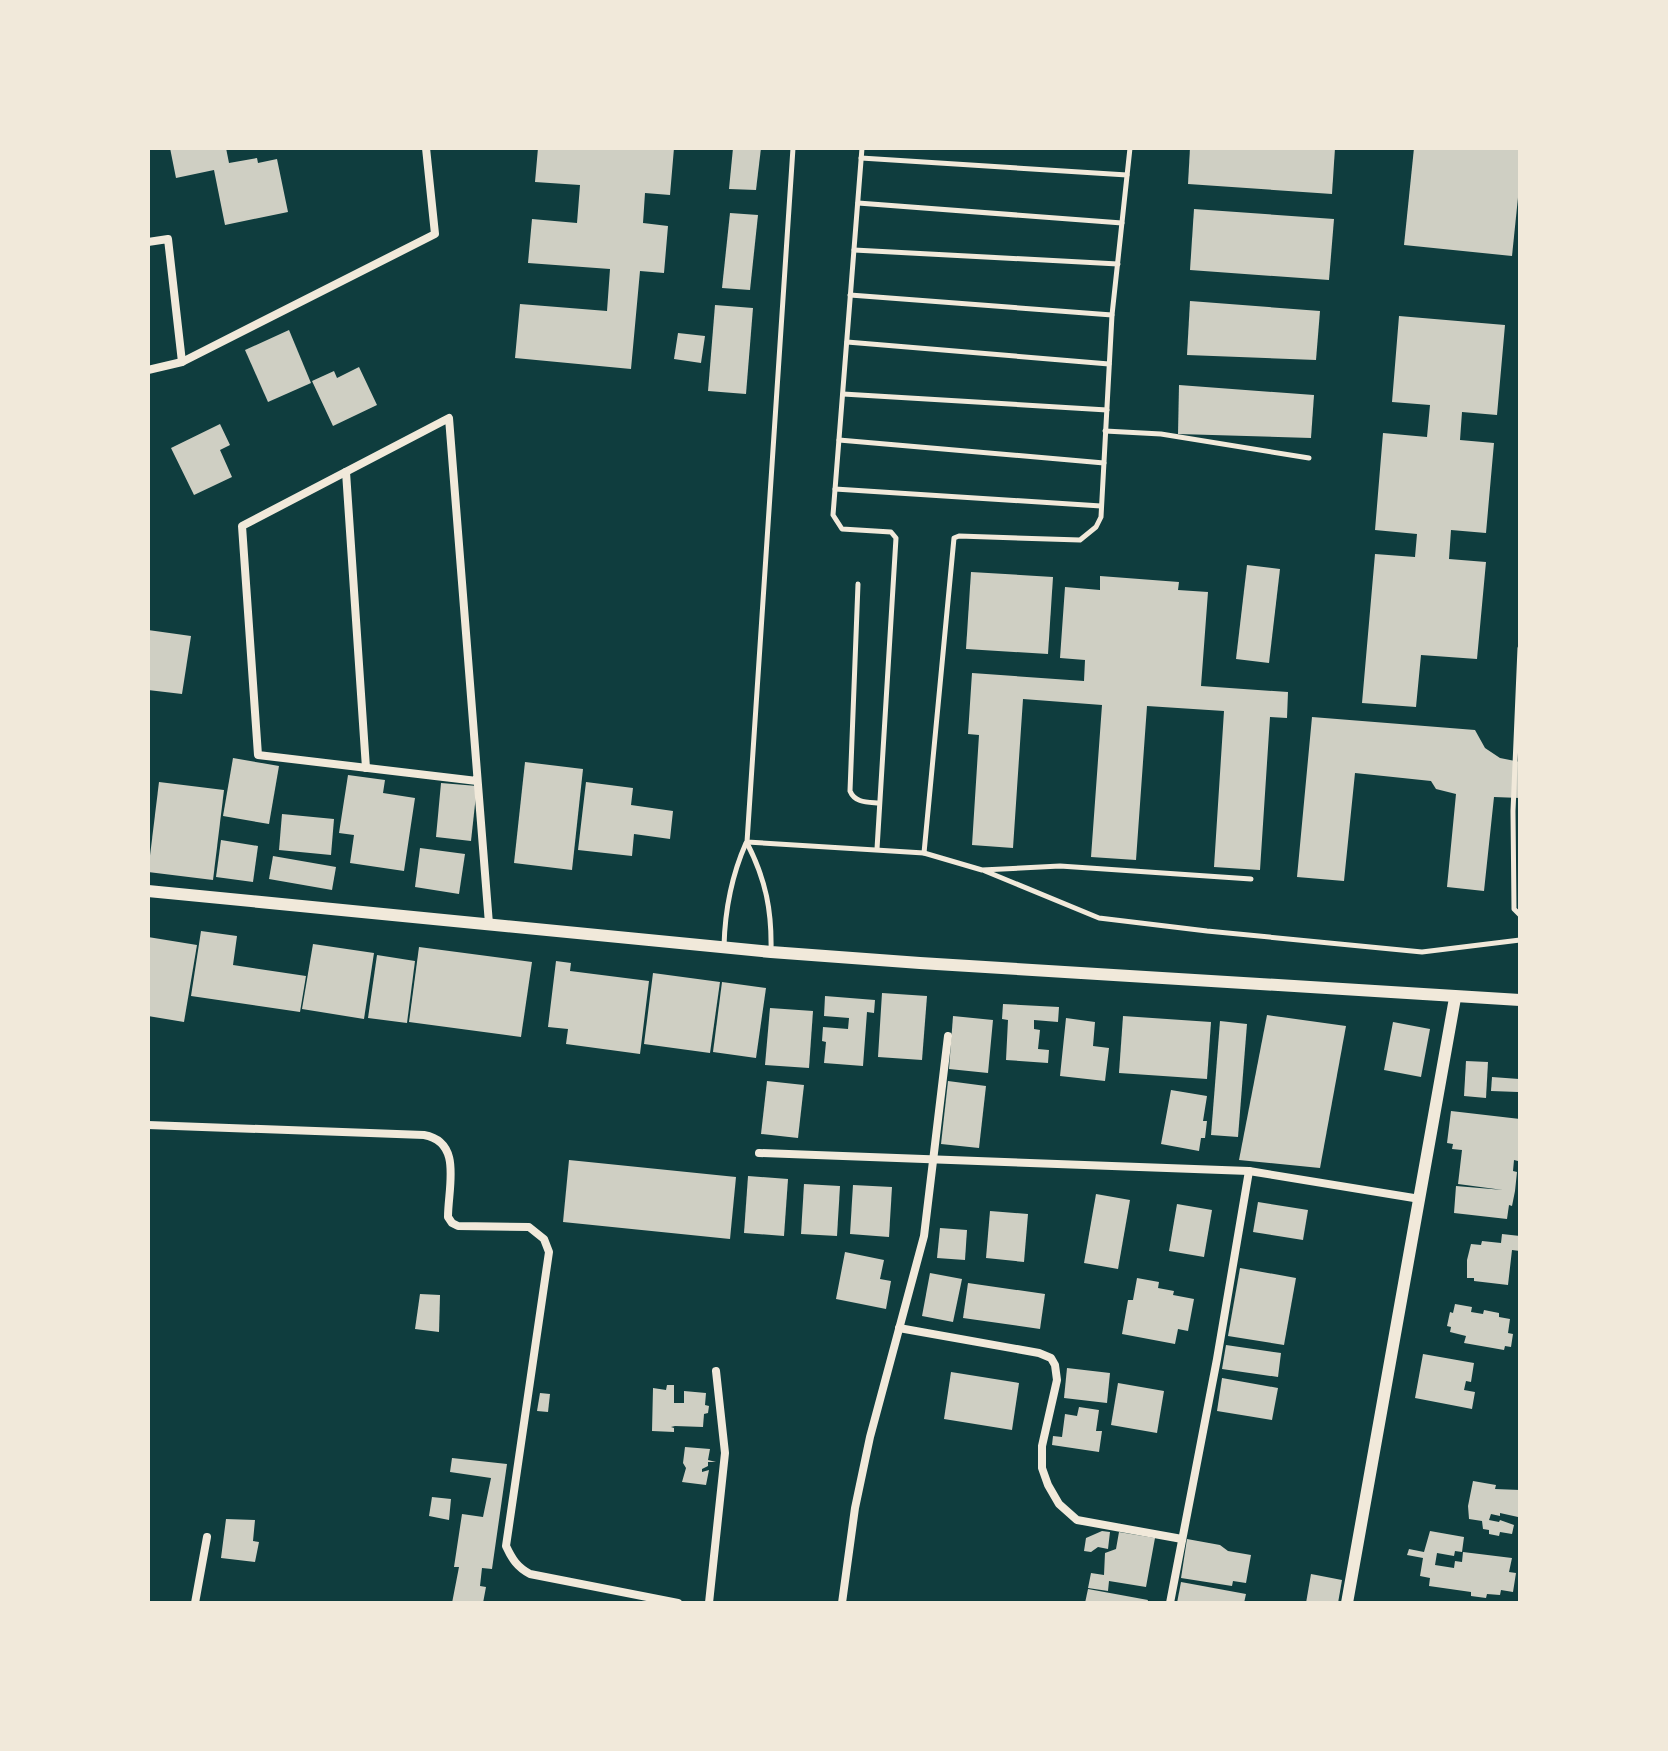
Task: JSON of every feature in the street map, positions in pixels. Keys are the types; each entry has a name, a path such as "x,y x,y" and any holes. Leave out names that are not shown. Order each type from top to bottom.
{"street":[{"path":"148,370 182,362 435,234 426,148"},
{"path":"148,242 168,239 182,362"},
{"path":"477,781 258,755 242,526 449,418 489,924"},
{"path":"346,472 366,768"},
{"path":"148,891 771,952 1520,1000"},
{"path":"1347,1603 1455,998"},
{"path":"842,1603 855,1508 924,1236 948,1036"},
{"path":"148,1125 424,1135 443,1142 450,1154 448,1217 452,1223 458,1226 529,1227 544,1239 549,1252 506,1546 512,1559 519,1568 530,1574 678,1603"},
{"path":"759,1153 1249,1171 1420,1199"},
{"path":"1170,1603 1249,1171"},
{"path":"899,1328 1039,1353 1051,1358 1057,1380 1042,1446 1042,1468 1059,1504 1077,1520 1182,1539"},
{"path":"709,1603 725,1453 716,1371"},
{"path":"195,1603 207,1537"}],"lane":[{"path":"724,948 729,891 747,842 793,148"},
{"path":"862,148 833,515 842,529 891,532 896,538 877,849"},
{"path":"924,853 954,538 1080,540 1096,527 1101,517 1112,315 1130,148"},
{"path":"861,158 1127,175"},
{"path":"858,203 1122,223"},
{"path":"854,250 1118,264"},
{"path":"850,295 1112,315"},
{"path":"847,342 1109,364"},
{"path":"843,394 1107,410"},
{"path":"1105,431 1161,434 1309,458"},
{"path":"839,440 1104,463"},
{"path":"835,489 1101,506"},
{"path":"858,584 850,791 859,801 879,803"},
{"path":"1520,648 1513,811 1514,909 1520,915"},
{"path":"747,842 924,853 982,870 1099,918 1114,920 1422,952 1520,940"},
{"path":"747,842 768,891 772,917 771,952"},
{"path":"982,870 1060,866 1251,879"}],"building":[{"path":"170,148 226,148 229,163 257,158 258,163 277,159 288,212 225,225 214,170 176,178"},
{"path":"538,148 674,148 670,195 645,193 643,223 668,226 664,273 640,271 631,369 515,358 520,304 607,311 610,269 528,263 532,219 577,223 580,185 535,182"},
{"path":"733,148 761,148 756,190 729,189"},
{"path":"1190,148 1335,148 1332,194 1188,184"},
{"path":"1414,148 1520,148 1512,256 1404,245"},
{"path":"1194,209 1334,219 1329,280 1190,270"},
{"path":"730,213 758,215 750,290 722,288"},
{"path":"1190,301 1320,311 1316,360 1187,355"},
{"path":"715,305 753,308 746,394 708,391"},
{"path":"1399,316 1505,325 1497,415 1462,412 1460,440 1494,443 1486,533 1451,530 1449,559 1486,562 1477,659 1421,655 1416,707 1362,703 1375,554 1415,557 1417,534 1375,530 1383,433 1427,437 1430,405 1392,402"},
{"path":"289,330 311,383 268,402 245,350"},
{"path":"678,333 705,336 701,363 674,359"},
{"path":"359,367 377,405 333,426 312,381 334,371 337,378"},
{"path":"1179,385 1314,395 1311,438 1178,434"},
{"path":"220,424 230,445 220,450 232,477 194,495 171,448"},
{"path":"1247,565 1280,569 1269,663 1236,659"},
{"path":"971,572 1053,577 1048,654 966,649"},
{"path":"1100,576 1179,582 1178,590 1208,592 1201,686 1288,692 1287,718 1270,717 1260,870 1214,867 1224,711 1147,706 1136,860 1091,857 1102,705 1023,699 1013,848 972,845 979,735 968,734 972,673 1084,681 1085,660 1060,658 1065,587 1100,590"},
{"path":"148,630 191,636 182,694 148,690"},
{"path":"1312,717 1475,730 1485,748 1500,758 1520,762 1520,798 1494,797 1484,891 1447,887 1456,794 1436,789 1431,781 1355,773 1344,881 1297,877"},
{"path":"233,758 279,766 269,824 223,816"},
{"path":"525,762 583,769 572,870 514,863"},
{"path":"348,775 385,780 383,793 415,798 404,871 350,863 354,835 339,833"},
{"path":"159,782 224,790 213,880 148,872"},
{"path":"586,782 633,788 631,805 673,811 670,839 634,834 632,856 578,850"},
{"path":"441,783 477,786 471,841 436,837"},
{"path":"282,814 334,819 331,855 279,850"},
{"path":"221,840 258,846 253,882 216,877"},
{"path":"420,848 465,854 459,894 415,887"},
{"path":"273,856 336,867 332,890 269,879"},
{"path":"201,931 237,936 233,965 306,976 300,1012 191,996"},
{"path":"148,937 197,945 184,1022 148,1016"},
{"path":"313,944 374,953 364,1019 302,1009"},
{"path":"419,947 532,962 521,1037 409,1022"},
{"path":"377,955 415,961 407,1023 368,1018"},
{"path":"556,961 571,963 570,971 649,981 640,1054 566,1044 568,1029 548,1027"},
{"path":"653,973 720,982 710,1053 644,1044"},
{"path":"722,982 766,988 756,1058 713,1052"},
{"path":"882,993 927,996 922,1060 878,1057"},
{"path":"825,996 875,1000 874,1013 867,1012 863,1066 824,1063 826,1042 822,1041 823,1027 848,1029 849,1018 824,1016"},
{"path":"1003,1004 1059,1007 1058,1022 1034,1020 1034,1029 1040,1030 1038,1049 1049,1050 1048,1063 1006,1060 1008,1020 1002,1019"},
{"path":"770,1008 813,1011 809,1068 765,1065"},
{"path":"1267,1015 1346,1026 1320,1168 1239,1160"},
{"path":"953,1016 993,1020 988,1073 949,1069"},
{"path":"1123,1016 1211,1022 1207,1079 1119,1073"},
{"path":"1066,1018 1095,1022 1093,1046 1109,1048 1105,1081 1060,1076"},
{"path":"1220,1021 1247,1024 1238,1137 1211,1135"},
{"path":"1393,1022 1430,1029 1421,1077 1384,1070"},
{"path":"1466,1061 1488,1062 1486,1098 1464,1096"},
{"path":"1492,1077 1519,1079 1518,1092 1491,1091"},
{"path":"767,1081 804,1085 798,1138 761,1134"},
{"path":"948,1081 986,1086 979,1148 941,1144"},
{"path":"1171,1090 1207,1096 1203,1121 1207,1121 1205,1138 1201,1138 1199,1151 1161,1144"},
{"path":"1451,1111 1520,1119 1518,1161 1514,1160 1513,1171 1517,1172 1515,1191 1507,1219 1454,1213 1456,1186 1503,1190 1458,1184 1462,1150 1452,1149 1453,1144 1447,1143"},
{"path":"569,1160 736,1177 730,1239 563,1222"},
{"path":"748,1176 788,1179 784,1236 744,1233"},
{"path":"804,1184 840,1186 837,1236 801,1234"},
{"path":"853,1185 892,1187 889,1237 850,1234"},
{"path":"1096,1194 1130,1200 1118,1269 1084,1263"},
{"path":"1258,1202 1308,1210 1303,1240 1253,1232"},
{"path":"1177,1204 1212,1210 1204,1257 1169,1251"},
{"path":"990,1211 1028,1214 1024,1262 986,1258"},
{"path":"940,1228 967,1230 965,1260 937,1258"},
{"path":"1502,1234 1520,1236 1520,1251 1512,1250 1508,1285 1467,1278 1471,1244 1481,1245 1482,1241 1501,1243"},
{"path":"845,1252 884,1260 880,1279 891,1281 886,1309 836,1299"},
{"path":"1240,1268 1296,1278 1284,1345 1228,1336"},
{"path":"930,1273 962,1279 953,1322 922,1316"},
{"path":"1137,1278 1159,1282 1158,1288 1194,1299 1188,1331 1178,1329 1175,1344 1122,1334 1128,1300 1133,1300"},
{"path":"968,1283 1045,1294 1040,1329 963,1318"},
{"path":"420,1294 440,1295 439,1332 415,1329"},
{"path":"1455,1304 1472,1307 1471,1312 1483,1314 1484,1310 1510,1319 1508,1333 1513,1334 1511,1347 1505,1346 1504,1350 1464,1343 1466,1336 1450,1332 1451,1327 1447,1326"},
{"path":"1226,1345 1281,1353 1278,1377 1222,1369"},
{"path":"1423,1354 1474,1363 1471,1382 1466,1381 1464,1390 1475,1392 1472,1409 1415,1398"},
{"path":"1067,1368 1110,1373 1107,1403 1064,1398"},
{"path":"951,1372 1019,1383 1012,1430 944,1419"},
{"path":"1222,1378 1278,1388 1272,1420 1217,1411"},
{"path":"1118,1383 1164,1391 1157,1433 1111,1425"},
{"path":"667,1385 674,1385 674,1403 684,1403 684,1391 706,1393 705,1405 709,1406 708,1413 704,1414 703,1427 675,1426 671,1427 674,1432 652,1431 653,1388 666,1390"},
{"path":"540,1393 550,1394 548,1412 537,1411"},
{"path":"1079,1407 1099,1410 1096,1431 1102,1431 1099,1452 1052,1445 1053,1436 1062,1437 1065,1414 1077,1416"},
{"path":"685,1447 710,1449 708,1460 716,1462 708,1462 708,1466 702,1469 702,1472 709,1470 706,1485 682,1482 686,1468 683,1463"},
{"path":"452,1458 507,1464 492,1569 482,1568 480,1586 486,1587 483,1603 452,1603 459,1567 454,1567 462,1514 483,1517 491,1478 450,1472"},
{"path":"1473,1481 1496,1485 1495,1489 1520,1490 1518,1517 1500,1513 1500,1516 1491,1514 1489,1520 1514,1525 1512,1534 1489,1534 1489,1530 1483,1529 1482,1521 1469,1519"},
{"path":"432,1497 451,1499 449,1520 429,1516"},
{"path":"226,1519 255,1520 253,1541 259,1542 255,1562 221,1558"},
{"path":"1102,1531 1110,1532 1108,1549 1098,1547 1091,1552 1084,1551 1086,1538"},
{"path":"1430,1531 1464,1537 1462,1552 1455,1551 1454,1556 1437,1553 1435,1565 1454,1568 1455,1561 1462,1562 1463,1552 1512,1558 1509,1572 1516,1573 1513,1592 1501,1590 1500,1595 1487,1594 1486,1598 1471,1596 1471,1592 1429,1586 1430,1578 1420,1576 1423,1558 1407,1555 1409,1549 1424,1552"},
{"path":"1119,1532 1155,1538 1146,1587 1109,1581 1108,1591 1088,1588 1091,1573 1104,1575 1105,1553 1116,1549"},
{"path":"1187,1539 1251,1555 1246,1583 1233,1581 1232,1586 1181,1578"},
{"path":"1311,1574 1342,1580 1338,1603 1306,1603"},
{"path":"1181,1582 1246,1594 1244,1603 1177,1603"},
{"path":"1088,1589 1148,1600 1147,1603 1085,1603"}]}
